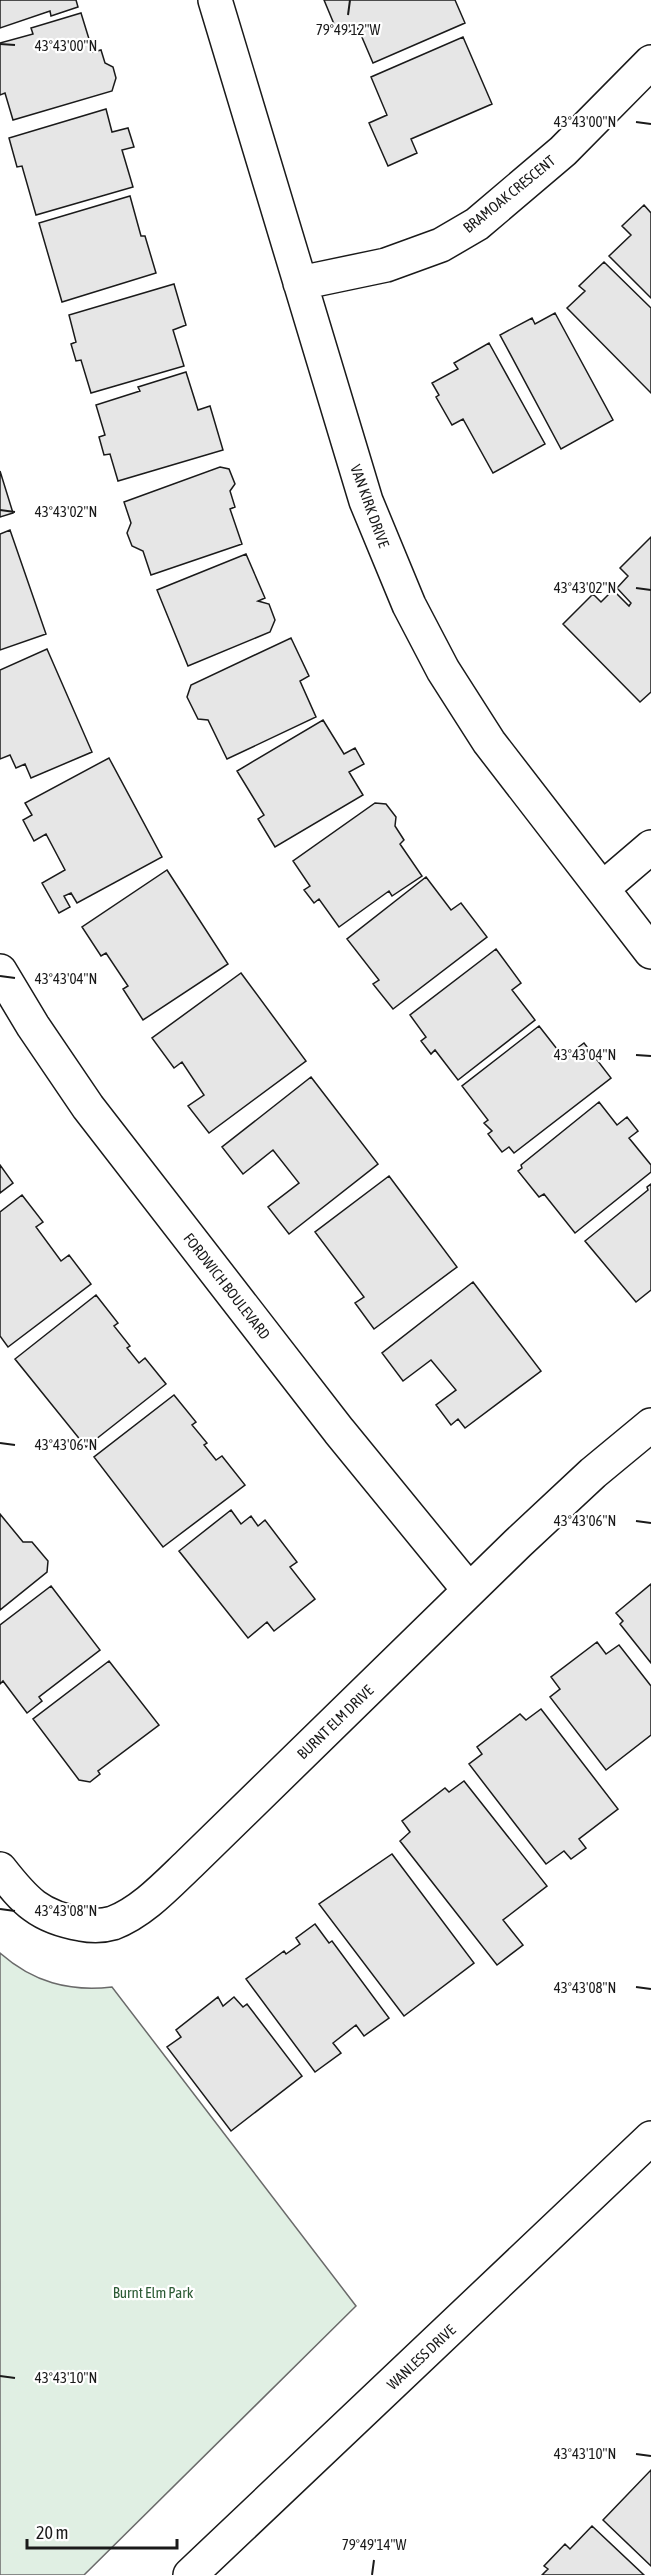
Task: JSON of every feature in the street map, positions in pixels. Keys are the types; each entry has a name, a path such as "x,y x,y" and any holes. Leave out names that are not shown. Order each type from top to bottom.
{"street":[{"name":"VAN KIRK DRIVE","path":"215,0 366,501 409,605 443,670 489,742 651,952"},
{"name":"BRAMOAK CRESCENT","path":"300,283 386,265 441,245 477,224 563,151 651,62"},
{"path":"603,888 651,846"},
{"name":"FORDWICH BOULEVARD","path":"0,971 33,1026 88,1107 339,1431 469,1590"},
{"name":"BURNT ELM DRIVE","path":"0,1869 20,1894 47,1916 91,1926 112,1923 136,1909 189,1864 469,1590 593,1473 651,1425"},
{"name":"WANLESS DRIVE","path":"190,2575 651,2138"}],"green space":[{"name":"Burnt Elm Park","path":"0,1953 25,1971 52,1983 81,1988 112,1987 356,2306 84,2575 0,2575"}],"building":[{"path":"0,0 76,0 78,7 51,16 50,11 0,28"},
{"path":"324,0 455,0 465,23 373,63 358,28 339,36"},
{"path":"81,13 93,52 101,50 105,63 113,67 116,78 112,91 13,120 5,93 0,95 0,43 33,34 31,28"},
{"path":"463,37 492,104 411,139 417,153 388,166 369,123 387,115 371,77"},
{"path":"106,109 112,132 128,128 134,147 122,150 133,187 36,215 22,166 17,167 9,138"},
{"path":"130,196 141,236 145,236 156,273 62,302 39,223"},
{"path":"644,205 651,213 651,298 609,256 631,235 622,226"},
{"path":"604,262 651,308 651,393 567,308 585,291 579,286"},
{"path":"174,284 186,325 173,330 184,366 91,393 81,360 76,361 71,344 76,342 69,315"},
{"path":"555,313 613,420 561,449 500,335 532,318 535,324"},
{"path":"489,343 545,444 493,473 463,419 452,425 436,397 439,395 432,383 458,369 454,363"},
{"path":"186,372 198,410 210,406 223,450 118,481 110,454 104,455 99,437 105,435 96,405 140,391 138,387"},
{"path":"220,467 229,469 235,484 230,491 235,507 230,509 242,544 151,575 143,551 132,546 127,533 131,523 124,502"},
{"path":"0,471 13,513 0,517"},
{"path":"10,530 46,634 0,650 0,534"},
{"path":"651,537 651,692 640,702 563,624 593,594 601,602 613,590 629,606 631,603 617,588 628,576 620,568"},
{"path":"246,554 265,598 258,601 269,604 275,620 270,632 188,666 157,590"},
{"path":"291,638 309,676 300,681 316,717 227,759 208,720 198,719 187,697 191,685"},
{"path":"47,649 92,752 31,778 25,764 16,768 10,755 0,759 0,670"},
{"path":"323,720 344,754 355,748 364,764 349,772 363,795 275,847 258,819 264,815 237,771"},
{"path":"109,758 162,857 77,903 71,893 64,896 70,907 59,913 42,883 65,870 46,834 34,841 23,820 32,815 25,803"},
{"path":"375,803 386,804 396,817 395,826 404,840 400,844 422,876 392,896 389,891 339,927 319,899 314,903 304,890 310,886 293,861"},
{"path":"167,870 228,964 143,1020 123,989 128,986 106,953 101,956 82,927"},
{"path":"426,877 451,910 461,903 487,937 393,1009 373,984 379,980 347,939"},
{"path":"496,949 521,983 512,990 535,1020 458,1080 435,1050 431,1054 421,1041 426,1037 410,1015"},
{"path":"241,973 306,1061 209,1133 188,1106 204,1095 182,1062 174,1068 152,1038"},
{"path":"539,1026 564,1058 584,1043 611,1078 514,1153 509,1147 502,1152 488,1134 492,1131 484,1123 488,1120 462,1086"},
{"path":"311,1077 378,1164 289,1234 268,1207 299,1183 273,1150 243,1174 222,1147"},
{"path":"599,1102 617,1125 627,1117 638,1131 629,1138 651,1165 651,1172 575,1233 544,1194 539,1197 518,1171 522,1168 521,1165"},
{"path":"0,1165 13,1183 0,1193"},
{"path":"389,1176 457,1267 374,1329 355,1303 364,1297 315,1232"},
{"path":"651,1184 651,1290 636,1302 585,1241 648,1190 647,1187"},
{"path":"22,1195 43,1222 36,1227 61,1261 69,1255 91,1284 8,1347 0,1336 0,1212"},
{"path":"473,1282 541,1371 465,1428 458,1419 451,1425 436,1405 456,1390 431,1360 403,1381 382,1353"},
{"path":"96,1295 118,1323 114,1326 130,1346 127,1348 139,1363 145,1358 166,1384 86,1447 15,1359"},
{"path":"174,1395 196,1422 192,1425 207,1443 204,1445 216,1460 222,1456 245,1485 163,1547 94,1457"},
{"path":"231,1510 241,1524 251,1516 258,1526 265,1520 297,1562 290,1567 315,1599 274,1631 267,1622 248,1638 179,1551"},
{"path":"0,1514 23,1542 32,1542 48,1561 47,1572 0,1610"},
{"path":"651,1584 651,1663 620,1624 623,1621 616,1613"},
{"path":"51,1586 100,1650 39,1697 42,1701 27,1713 3,1681 0,1684 0,1625"},
{"path":"597,1642 606,1654 619,1645 651,1686 651,1735 606,1770 550,1697 560,1689 551,1677"},
{"path":"109,1661 159,1725 98,1771 100,1774 90,1782 79,1780 33,1719"},
{"path":"541,1709 618,1809 579,1839 586,1848 571,1859 564,1851 546,1864 469,1764 482,1754 477,1747 520,1714 526,1720"},
{"path":"464,1781 547,1886 503,1920 523,1945 497,1965 400,1841 410,1832 402,1821 445,1788 449,1792"},
{"path":"392,1854 474,1963 404,2016 319,1904"},
{"path":"315,1924 329,1943 332,1941 389,2018 364,2036 356,2025 333,2043 341,2053 315,2072 246,1979 284,1951 286,1954 300,1944 296,1938"},
{"path":"218,1997 223,2006 234,1997 243,2007 247,2004 302,2076 231,2131 167,2047 181,2037 176,2030"},
{"path":"651,2470 651,2566 603,2520"},
{"path":"592,2526 644,2575 542,2575 548,2569 544,2566 565,2544 570,2549"}]}
